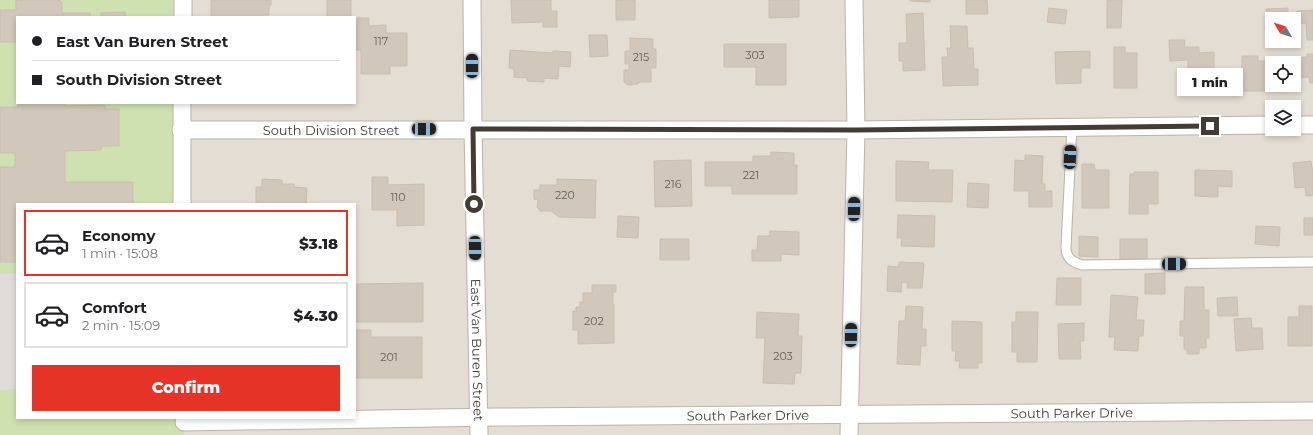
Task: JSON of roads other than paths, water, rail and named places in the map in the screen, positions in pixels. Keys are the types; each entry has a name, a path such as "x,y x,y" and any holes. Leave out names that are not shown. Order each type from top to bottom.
{"street":[{"path":"183,16 184,0"},
{"name":"East Van Buren Street","path":"472,0 479,435"},
{"path":"849,435 856,130 854,0"},
{"path":"182,104 182,203"},
{"name":"South Division Street","path":"181,130 856,130 1265,125"},
{"path":"1301,125 1313,125"},
{"name":"South Parker Drive","path":"184,425 479,417 1313,410"}],"lane":[{"path":"1072,127 1066,254 1068,258 1076,263 1082,265 1313,262"}]}
